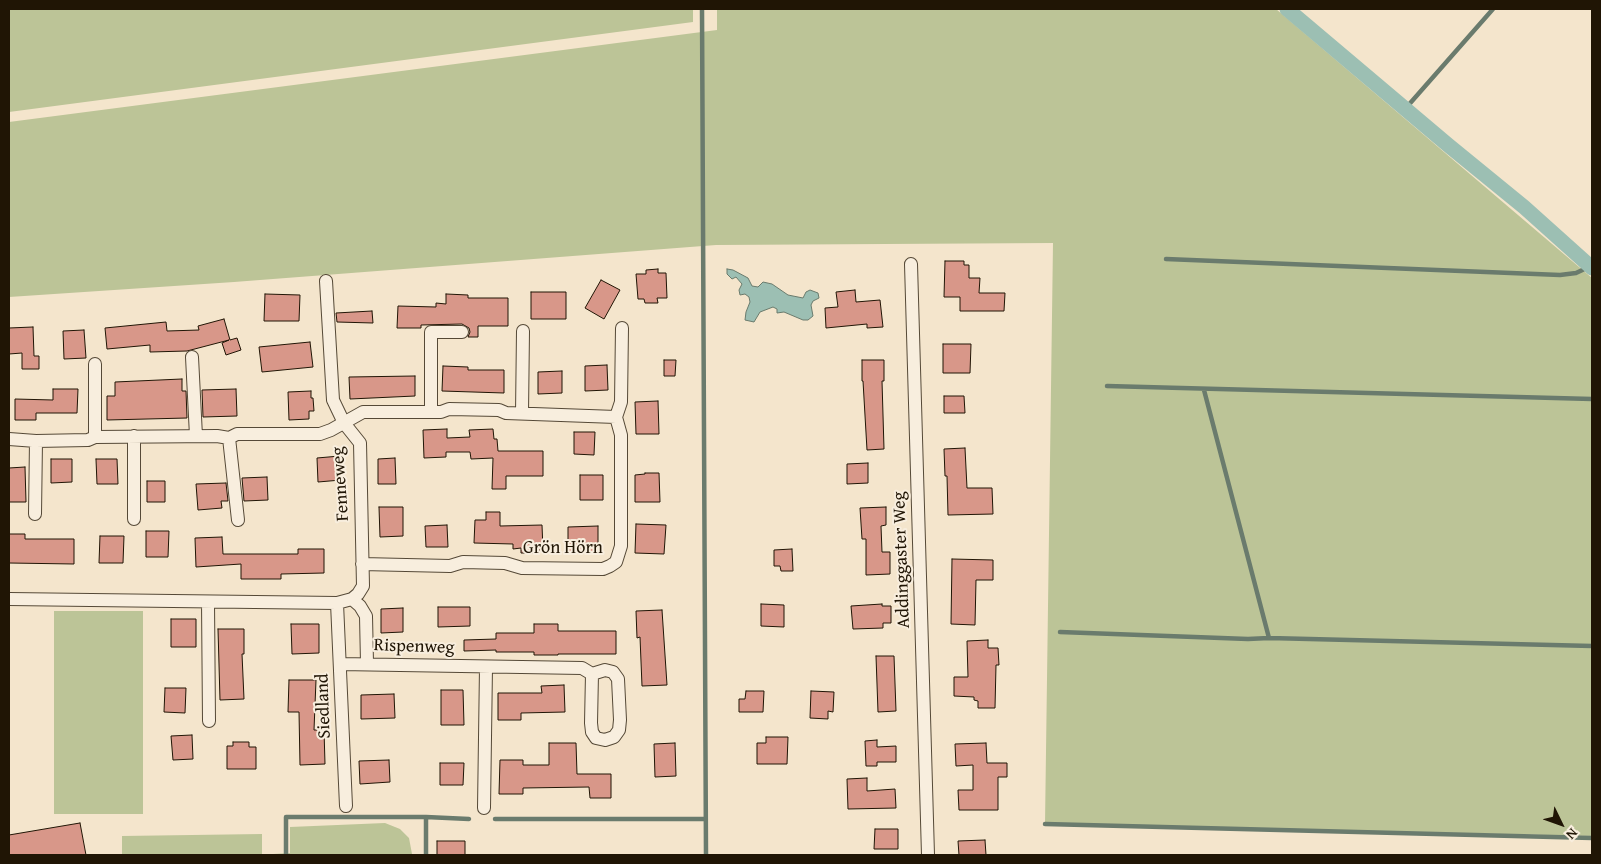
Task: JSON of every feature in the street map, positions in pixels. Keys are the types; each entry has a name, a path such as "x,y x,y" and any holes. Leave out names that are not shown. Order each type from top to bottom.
{"street":[{"name":"Addinggaster Weg","path":"911,264 928,855"},
{"name":"Fenneweg","path":"326,280 333,400 344,423 360,443 363,586 358,594 352,598"},
{"name":"Grön Hörn","path":"362,564 450,566 463,562 506,564 522,568 603,569 616,562 621,546 621,436 616,417 621,402 622,328"},
{"path":"431,412 431,332 462,332"},
{"path":"522,413 523,332"},
{"path":"192,357 196,436"},
{"path":"95,364 96,437"},
{"path":"9,439 36,442 88,440 96,437 217,436 230,438 238,434 320,434 363,412 441,412 449,409 616,417"},
{"path":"134,436 134,519"},
{"path":"230,438 238,520"},
{"path":"36,442 36,514"},
{"path":"9,599 337,604 352,598 366,616 367,663"},
{"path":"208,602 210,721"},
{"name":"Siedland","path":"337,604 346,806"},
{"name":"Rispenweg","path":"340,664 582,668 592,674 605,670 613,672 618,679 619,730 614,737 605,740 596,738 590,723 592,674"},
{"path":"484,808 486,667"}],"green space":[{"path":"9,9 693,9 693,22 9,112"},
{"path":"717,9 1276,9 1592,278 1592,836 1045,824 1053,243 716,245 234,282 9,297 9,122 717,30"},
{"path":"54,611 143,611 143,814 54,814"},
{"path":"385,823 400,829 409,838 412,854 426,855 273,855 290,853 290,827"},
{"path":"262,834 262,855 122,855 122,836"}],"water":[{"path":"727,269 748,278 752,286 758,287 763,282 772,284 788,295 803,298 806,292 810,290 818,293 819,298 813,301 811,305 813,316 808,320 803,320 784,312 777,313 777,309 773,307 760,312 754,322 745,320 750,302 749,297 745,294 740,295 739,290 742,284 736,277 732,279 727,274"}],"building":[{"path":"945,261 964,261 964,265 969,265 969,278 980,278 979,293 1005,293 1004,311 960,311 960,297 944,297"},
{"path":"658,269 658,273 666,273 667,298 657,298 658,303 645,303 644,299 638,299 636,274 646,274 646,270"},
{"path":"601,280 620,290 604,319 585,308"},
{"path":"855,290 856,302 880,300 883,327 867,328 867,324 826,328 825,308 838,307 836,292"},
{"path":"531,292 566,292 566,319 531,319"},
{"path":"265,294 300,295 299,321 264,321"},
{"path":"446,294 468,295 468,298 508,298 508,326 478,326 478,337 468,337 469,328 462,324 421,325 421,328 397,328 398,306 436,307 436,303 446,304"},
{"path":"372,311 373,323 337,322 336,313"},
{"path":"224,319 230,340 237,338 241,350 226,355 222,343 229,340 187,351 150,352 150,345 107,349 105,328 166,322 167,331 199,330 198,326"},
{"path":"33,327 34,356 39,356 39,369 22,369 22,353 9,354 9,328"},
{"path":"84,330 86,358 64,359 63,331"},
{"path":"310,342 313,367 262,372 259,347"},
{"path":"943,344 971,344 970,373 943,373"},
{"path":"664,360 676,360 675,376 664,376"},
{"path":"862,360 884,360 884,381 882,381 884,449 867,450"},
{"path":"607,365 608,390 585,391 585,366"},
{"path":"443,366 468,367 468,370 504,370 504,393 442,391"},
{"path":"562,371 562,393 538,394 538,372"},
{"path":"415,376 415,396 350,399 349,377"},
{"path":"182,379 182,391 186,391 187,418 107,420 107,396 115,396 115,382"},
{"path":"53,389 78,389 77,413 36,413 36,420 15,420 15,399 53,400"},
{"path":"236,389 237,416 203,417 202,390"},
{"path":"311,391 314,411 309,411 309,419 289,420 288,392"},
{"path":"944,396 964,396 965,413 944,413"},
{"path":"658,401 659,434 636,434 635,402"},
{"path":"447,429 447,438 470,437 469,430 493,429 494,439 497,439 498,451 543,451 543,476 506,476 506,489 492,489 493,458 471,459 470,452 446,452 446,457 424,458 423,430"},
{"path":"574,432 595,432 594,455 574,454"},
{"path":"965,448 967,488 992,488 993,514 948,515 944,449"},
{"path":"340,456 341,480 318,482 317,458"},
{"path":"395,458 396,484 378,484 378,459"},
{"path":"51,459 72,459 72,482 51,483"},
{"path":"96,459 117,459 118,484 97,484"},
{"path":"868,463 868,483 847,484 847,464"},
{"path":"25,467 26,502 9,502 9,468"},
{"path":"659,473 660,502 635,502 635,475"},
{"path":"580,475 603,475 603,500 580,500"},
{"path":"267,477 268,500 244,501 242,478"},
{"path":"147,481 165,481 165,502 147,502"},
{"path":"226,483 228,501 221,501 222,508 198,510 196,484"},
{"path":"379,507 403,507 403,536 380,537"},
{"path":"886,507 886,525 881,526 882,552 890,552 890,574 866,575 866,539 862,539 860,508"},
{"path":"486,512 500,512 500,526 542,525 543,550 533,550 534,553 521,553 521,548 513,549 513,544 474,543 475,520 486,520"},
{"path":"636,524 666,525 664,554 635,553"},
{"path":"447,525 448,547 426,547 425,526"},
{"path":"598,526 598,552 568,553 568,527"},
{"path":"146,531 169,531 168,557 146,557"},
{"path":"9,534 25,534 25,539 74,539 74,564 9,563"},
{"path":"100,536 124,536 123,563 99,563"},
{"path":"222,537 223,554 298,554 298,549 324,549 324,573 281,574 281,579 241,579 241,564 196,567 195,538"},
{"path":"792,549 793,571 781,571 780,566 774,566 774,550"},
{"path":"952,559 993,560 993,580 976,580 975,625 951,624"},
{"path":"761,604 784,605 784,627 761,626"},
{"path":"882,604 882,606 891,606 891,623 883,623 883,628 853,629 851,606"},
{"path":"438,607 470,607 470,626 438,627"},
{"path":"403,608 403,632 381,633 381,609"},
{"path":"662,610 667,685 642,686 640,637 637,638 636,611"},
{"path":"171,619 196,619 196,647 171,647"},
{"path":"291,624 319,624 319,653 292,654"},
{"path":"534,624 558,624 558,631 616,631 616,654 534,655 534,652 464,651 464,640 496,639 496,633 534,633"},
{"path":"218,629 244,629 244,654 242,654 244,699 220,700"},
{"path":"988,640 988,648 998,648 999,665 996,665 995,708 978,708 978,701 974,700 974,697 954,696 954,677 968,677 967,641"},
{"path":"876,656 894,656 896,711 878,712"},
{"path":"289,680 316,680 314,730 324,730 325,764 300,765 299,712 288,712"},
{"path":"564,685 565,712 521,713 521,720 498,720 498,693 542,693 541,686"},
{"path":"165,688 186,688 185,713 164,712"},
{"path":"441,690 463,690 464,725 441,725"},
{"path":"746,691 764,691 763,712 739,712 739,699 745,699"},
{"path":"811,691 834,692 833,712 828,711 828,719 810,718"},
{"path":"394,694 395,718 361,719 361,695"},
{"path":"192,735 193,759 173,760 171,736"},
{"path":"766,737 788,737 787,764 757,764 757,743 766,743"},
{"path":"877,740 877,747 896,746 896,762 877,762 877,766 866,766 865,741"},
{"path":"233,742 249,742 249,747 256,747 256,769 227,769 227,746 233,746"},
{"path":"549,743 576,743 577,774 611,774 611,798 590,798 589,787 523,788 523,794 499,794 500,760 523,760 523,765 549,765"},
{"path":"675,743 676,776 655,777 654,744"},
{"path":"986,743 987,763 1007,763 1007,777 998,777 998,810 959,810 958,790 973,790 973,765 956,766 955,744"},
{"path":"389,760 390,782 360,784 359,761"},
{"path":"440,763 464,763 463,785 440,785"},
{"path":"867,778 867,791 895,789 896,808 848,809 847,779"},
{"path":"80,823 86,855 9,855 9,835"},
{"path":"875,829 898,829 898,849 874,849"},
{"path":"985,840 986,855 959,855 958,841"},
{"path":"437,841 465,841 465,855 437,855"}],"waterway":[{"path":"702,9 706,855"},
{"path":"1287,9 1524,207 1592,268"},
{"path":"1405,109 1493,9"},
{"path":"1166,259 1560,275 1576,273 1591,266"},
{"path":"1107,386 1592,399"},
{"path":"1204,390 1269,638 1592,646"},
{"path":"1060,632 1248,639 1269,638"},
{"path":"286,855 286,817 426,817"},
{"path":"426,855 426,817 469,819"},
{"path":"495,819 705,819"},
{"path":"1045,824 1592,838"}]}
